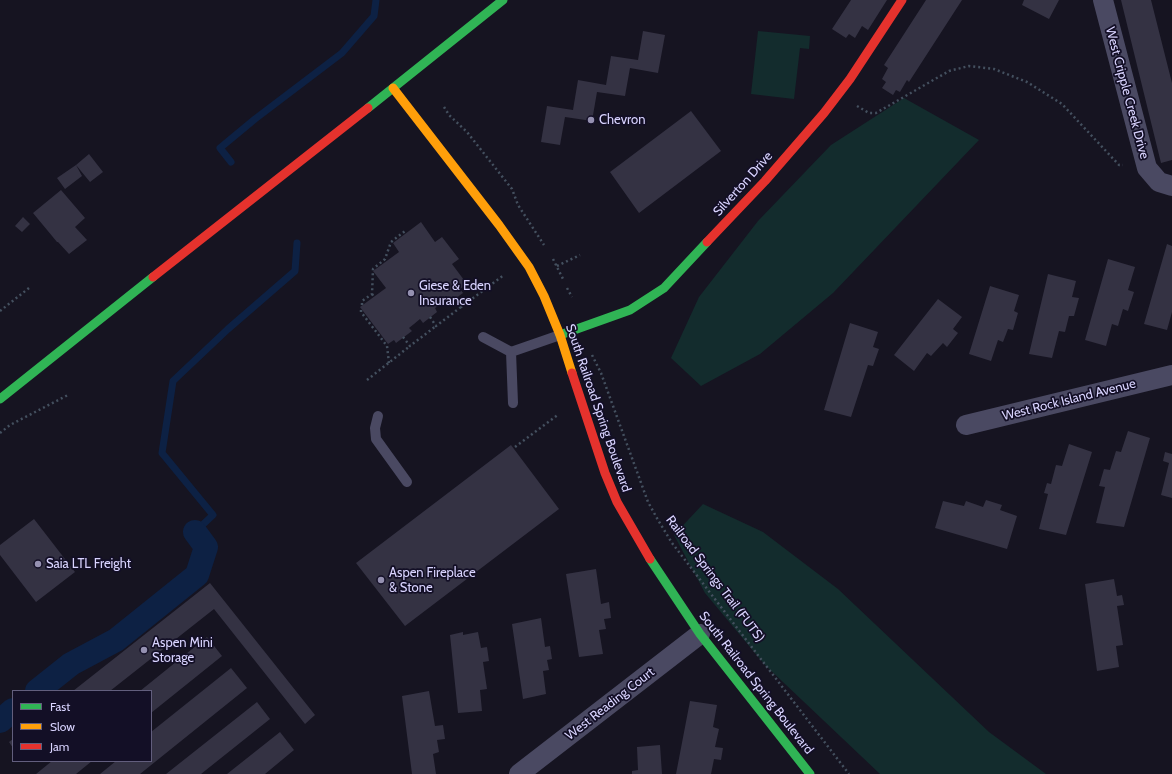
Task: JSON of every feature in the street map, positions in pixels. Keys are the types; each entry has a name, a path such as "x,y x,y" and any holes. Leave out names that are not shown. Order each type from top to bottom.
{"street":[{"path":"0,399 503,0"},
{"name":"Silverton Drive","path":"560,335 630,310 664,288 765,181 824,112 850,79 902,0"},
{"name":"West Cripple Creek Drive","path":"1103,0 1159,178"},
{"name":"South Railroad Spring Boulevard","path":"393,88 499,225 529,267 544,296 560,335 605,473 617,502 646,553 700,634 810,774"},
{"name":"West Rock Island Avenue","path":"966,425 1172,374"},
{"name":"West Reading Court","path":"519,774 700,634"}],"lane":[{"path":"483,337 511,352 560,335"},
{"path":"511,352 513,403"},
{"path":"378,416 375,428 376,439 406,482"}],"path":[{"path":"837,95 869,113 876,113 950,71 969,66 994,69 1027,82 1062,104 1119,165 1159,178"},
{"path":"444,107 449,115 467,132 512,189 518,205 546,248"},
{"path":"374,297 372,294 373,269 386,260 391,242 405,231 406,233"},
{"path":"550,254 572,297"},
{"path":"557,266 580,255"},
{"path":"367,380 504,275"},
{"path":"0,311 29,288"},
{"path":"362,305 362,301 372,294"},
{"path":"454,299 461,307"},
{"path":"362,310 361,312 387,346 389,363"},
{"path":"430,317 436,326"},
{"path":"403,337 410,346"},
{"name":"Railroad Springs Trail (FUTS)","path":"592,354 602,373 648,502 658,520 672,542 849,774"},
{"path":"0,433 10,425 68,396"},
{"path":"515,447 559,414"}],"green space":[{"path":"758,31 810,36 809,49 800,48 794,99 751,94"},
{"path":"904,98 979,140 833,293 760,354 701,386 671,358 699,297 758,221 831,145"},
{"path":"703,504 763,532 838,589 989,732 1046,774 880,774 765,665 705,593 674,535"}],"building":[{"path":"851,0 887,0 868,30 862,26 855,38 849,34 846,38 832,29"},
{"path":"926,0 962,0 909,82 907,80 900,92 896,90 893,95 882,88 886,82 882,79 888,68 884,65"},
{"path":"1024,0 1059,0 1049,19 1022,5"},
{"path":"1121,0 1151,0 1172,83 1172,160 1161,163"},
{"path":"643,31 665,35 658,73 630,68 625,96 597,92 592,121 565,117 560,145 541,142 547,106 573,110 578,80 606,85 611,56 638,60"},
{"path":"691,111 721,151 639,213 610,172"},
{"path":"89,154 103,172 90,182 76,165"},
{"path":"76,165 82,176 65,189 57,178"},
{"path":"61,190 85,218 75,227 87,240 69,254 33,213"},
{"path":"23,217 30,224 22,232 15,226"},
{"path":"421,222 435,242 442,237 459,259 452,264 467,284 460,289 463,293 448,304 445,301 435,308 437,312 423,323 420,319 409,328 412,331 396,343 394,340 388,344 360,307 386,288 373,271 399,252 393,243"},
{"path":"1167,244 1172,246 1172,312 1167,330 1144,324"},
{"path":"1108,259 1135,267 1128,290 1134,292 1128,311 1123,309 1118,326 1112,324 1106,346 1085,340"},
{"path":"1048,274 1076,281 1072,297 1079,298 1074,316 1069,316 1065,332 1059,331 1052,358 1029,354"},
{"path":"990,286 1019,295 1014,311 1018,313 1013,330 1008,329 1003,342 998,340 991,361 969,354"},
{"path":"938,299 962,317 953,329 958,333 947,347 943,343 931,356 927,353 914,371 894,355"},
{"path":"850,323 878,332 873,347 879,349 873,366 868,365 851,417 824,410"},
{"path":"1128,431 1150,438 1124,527 1096,523 1105,487 1099,486 1104,469 1110,470 1116,451 1121,452"},
{"path":"1069,444 1092,452 1066,535 1039,529 1048,494 1044,493 1047,483 1051,484 1056,465 1062,466"},
{"path":"511,445 559,509 405,626 356,563"},
{"path":"1165,452 1172,454 1172,498 1161,495 1169,463 1163,461"},
{"path":"986,500 1002,505 1000,510 1017,516 1007,549 935,528 943,501 964,506 966,501 983,507"},
{"name":"Saia LTL Freight","path":"34,519 75,572 36,602 0,555 0,545"},
{"path":"596,569 601,604 609,602 611,618 604,619 606,629 599,630 603,654 579,657 566,574"},
{"path":"1114,579 1117,596 1122,595 1124,605 1117,606 1123,645 1116,646 1119,667 1097,671 1085,584"},
{"name":"Aspen Mini Storage","path":"210,583 315,715 305,724 214,609 111,690 74,690"},
{"path":"541,618 545,647 550,646 552,659 547,660 549,670 543,671 546,694 523,699 512,624"},
{"path":"463,632 463,635 478,632 481,648 487,647 489,661 483,662 487,689 480,690 482,711 458,713 450,635"},
{"name":"Aspen Mini Storage","path":"207,637 222,656 152,712 152,690 141,690"},
{"name":"Aspen Mini Storage","path":"231,668 247,688 140,774 100,774 115,762 152,762 152,731"},
{"path":"429,691 435,726 443,725 445,739 437,740 439,752 433,754 436,774 412,774 402,696"},
{"path":"690,701 717,705 713,727 719,729 715,747 723,748 721,760 714,759 711,774 676,774"},
{"path":"257,702 270,719 201,774 166,774"},
{"path":"280,732 294,750 265,774 227,774"},
{"path":"12,740 12,746 9,742"},
{"path":"660,745 662,774 632,774 632,771 638,770 637,747"},
{"path":"51,762 91,762 76,774 36,774"}],"waterway":[{"path":"231,162 220,148 255,119 342,53 374,16 376,0"},
{"path":"195,532 213,515 162,453 173,381 228,329 295,271 297,243"},
{"path":"38,690 71,664 116,640 197,575 206,547 195,532"},
{"path":"0,721 12,711"}],"traffic: fast":[{"path":"368,108 503,0"},
{"path":"560,335 630,310 664,288 707,242"},
{"path":"0,399 153,277"},
{"path":"650,559 700,634 810,774"}],"traffic: slow":[{"path":"393,88 499,225 529,267 544,296 560,335 572,373"}],"traffic: jam":[{"path":"707,242 765,181 824,113 850,79 902,0"},
{"path":"153,277 368,108"},
{"path":"572,373 605,473 617,502 650,559"}],"place":[{"name":"Chevron","path":"591,120"},
{"name":"Giese & Eden Insurance","path":"411,293"},
{"name":"Saia LTL Freight","path":"38,564"},
{"name":"Aspen Fireplace & Stone","path":"381,580"},
{"name":"Aspen Mini Storage","path":"144,650"}]}
